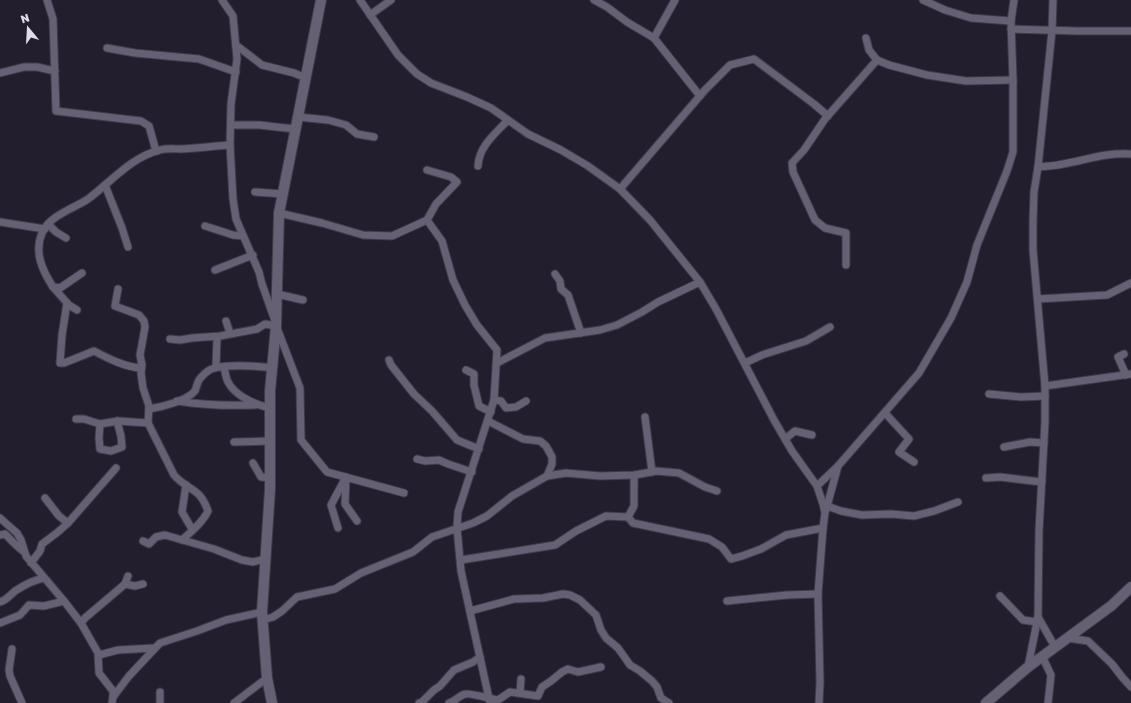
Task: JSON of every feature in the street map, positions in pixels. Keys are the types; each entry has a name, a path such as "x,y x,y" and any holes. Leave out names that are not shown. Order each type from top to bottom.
{"street":[{"path":"47,0 53,19 56,111 141,121 149,126 156,151"},
{"path":"222,0 233,16 237,59 231,104 230,145 233,199 236,219 253,255 276,326 300,388 301,440 327,472 404,494"},
{"path":"272,703 268,678 263,616 270,478 270,408 276,326 279,213 321,0"},
{"path":"360,0 398,55 417,74 431,83 468,97 491,108 528,134 575,158 620,189 650,220 700,282 716,309 785,439 817,486 826,509"},
{"path":"370,15 391,0"},
{"path":"594,0 654,38 700,96"},
{"path":"654,38 675,0"},
{"path":"923,0 944,10 971,18 1011,21"},
{"path":"817,486 838,466 919,373 951,318 967,282 978,245 1013,152 1011,21 1014,0"},
{"path":"1028,667 1038,620 1045,396 1033,250 1034,192 1052,31 1053,0"},
{"path":"1011,29 1052,31 1131,31"},
{"path":"866,38 869,50 877,60 889,65 927,75 966,81 1013,80"},
{"path":"236,45 262,64 306,78"},
{"path":"107,48 135,53 199,59 236,72"},
{"path":"620,189 700,96 730,65 754,59 790,85 828,116"},
{"path":"846,265 846,233 825,228 815,220 793,172 792,163 804,150 828,116 877,60"},
{"path":"0,73 24,67 37,67 55,71"},
{"path":"298,117 328,120 346,125 357,134 374,137"},
{"path":"478,166 479,159 491,136 496,133 508,120"},
{"path":"231,125 259,125 295,129"},
{"path":"77,310 67,303 53,287 38,256 39,242 46,226 59,215 88,198 131,163 149,154 162,149 230,145"},
{"path":"1038,167 1064,164 1096,156 1118,153 1131,154"},
{"path":"279,213 322,223 346,232 374,236 392,236 426,220 436,204 457,182 451,177 427,170"},
{"path":"105,185 128,247"},
{"path":"255,192 283,194"},
{"path":"426,220 442,241 453,280 465,304 477,325 497,350 494,400 480,449 458,512 457,528 461,571 490,701"},
{"path":"0,222 46,226 66,238"},
{"path":"205,226 233,235 243,236"},
{"path":"215,270 253,255"},
{"path":"53,287 60,288 82,273"},
{"path":"555,274 560,281 561,289 568,295 581,333"},
{"path":"497,363 545,338 600,330 617,325 658,302 700,282"},
{"path":"1038,300 1107,295 1131,283"},
{"path":"118,289 115,306 139,315 144,321 140,355 141,381 149,409 148,423 174,475 179,481 194,490 204,500 208,511 206,517 182,540"},
{"path":"277,294 303,300"},
{"path":"67,303 62,335 60,363 64,363 73,358 94,351 132,368 141,368"},
{"path":"226,321 230,333"},
{"path":"170,339 180,340 217,337 230,333 257,329 266,324 276,326"},
{"path":"745,363 762,355 806,340 830,327"},
{"path":"216,367 217,337"},
{"path":"1045,386 1129,374 1118,357 1124,354"},
{"path":"389,360 391,365 414,394 432,411 457,440 480,449"},
{"path":"149,409 177,401 195,390 198,380 208,371 216,367 246,366 272,368"},
{"path":"224,367 228,383 256,405"},
{"path":"466,370 474,374 474,385 479,406 491,412"},
{"path":"989,394 1021,397 1045,396"},
{"path":"494,400 501,401 506,408 516,407 526,401"},
{"path":"177,401 199,404 240,406 256,405 270,408"},
{"path":"884,413 909,439 899,452 914,462"},
{"path":"645,417 652,472"},
{"path":"76,418 100,424 117,421 148,423"},
{"path":"100,424 100,449 112,451 122,447 117,421"},
{"path":"488,421 523,439 540,440 552,457 552,464 547,476"},
{"path":"785,439 795,431 812,435"},
{"path":"234,442 270,441"},
{"path":"1004,447 1030,442 1044,443"},
{"path":"417,459 425,461 439,460 472,472"},
{"path":"253,463 261,477 270,478"},
{"path":"819,703 818,594 823,528 826,509 838,466"},
{"path":"31,563 40,551 42,544 68,523 116,468"},
{"path":"112,700 129,676 154,648 165,641 226,620 263,616 273,617 298,597 335,589 361,573 413,552 432,537 487,516 512,496 547,476 566,473 600,476 635,475 656,471 679,473 705,487 717,491"},
{"path":"628,517 634,506 635,475"},
{"path":"346,477 345,504 357,521"},
{"path":"338,528 331,506 346,477"},
{"path":"986,478 1000,477 1042,482"},
{"path":"186,485 182,512 192,529"},
{"path":"44,498 59,516 68,523"},
{"path":"826,509 862,515 891,514 914,516 934,511 958,502"},
{"path":"461,560 556,544 576,531 606,516 628,517 633,523 709,539 722,547 731,559 761,549 786,535 823,528"},
{"path":"0,518 17,533 22,540 24,551 31,563 64,600 81,623 99,655 99,673 113,691 112,700"},
{"path":"0,535 5,534 24,551"},
{"path":"143,541 149,544 156,537 164,535 214,549 242,560 253,562 265,559"},
{"path":"81,623 125,584 128,576"},
{"path":"0,602 30,582 44,578"},
{"path":"125,584 136,586 143,584"},
{"path":"986,703 1042,656 1111,606 1131,587"},
{"path":"470,611 514,599 543,598 562,594 570,595 580,600 596,615 606,638 618,648 630,665 652,681 661,698 669,703"},
{"path":"727,601 787,595 818,594"},
{"path":"1000,596 1023,620 1038,620"},
{"path":"0,623 20,615 29,604 44,606 64,600"},
{"path":"1038,620 1055,647"},
{"path":"1067,638 1088,641 1112,664 1131,687"},
{"path":"99,655 118,650 154,648"},
{"path":"12,649 9,670 10,676 22,703"},
{"path":"1042,656 1051,675 1048,703"},
{"path":"419,703 440,686 454,670 473,662 480,657"},
{"path":"449,703 453,702 459,696 468,693 490,701 498,700 510,692 538,696 542,687 568,669 578,672 601,667"},
{"path":"234,703 268,678"},
{"path":"520,693 521,679"},
{"path":"160,692 160,703"}]}
